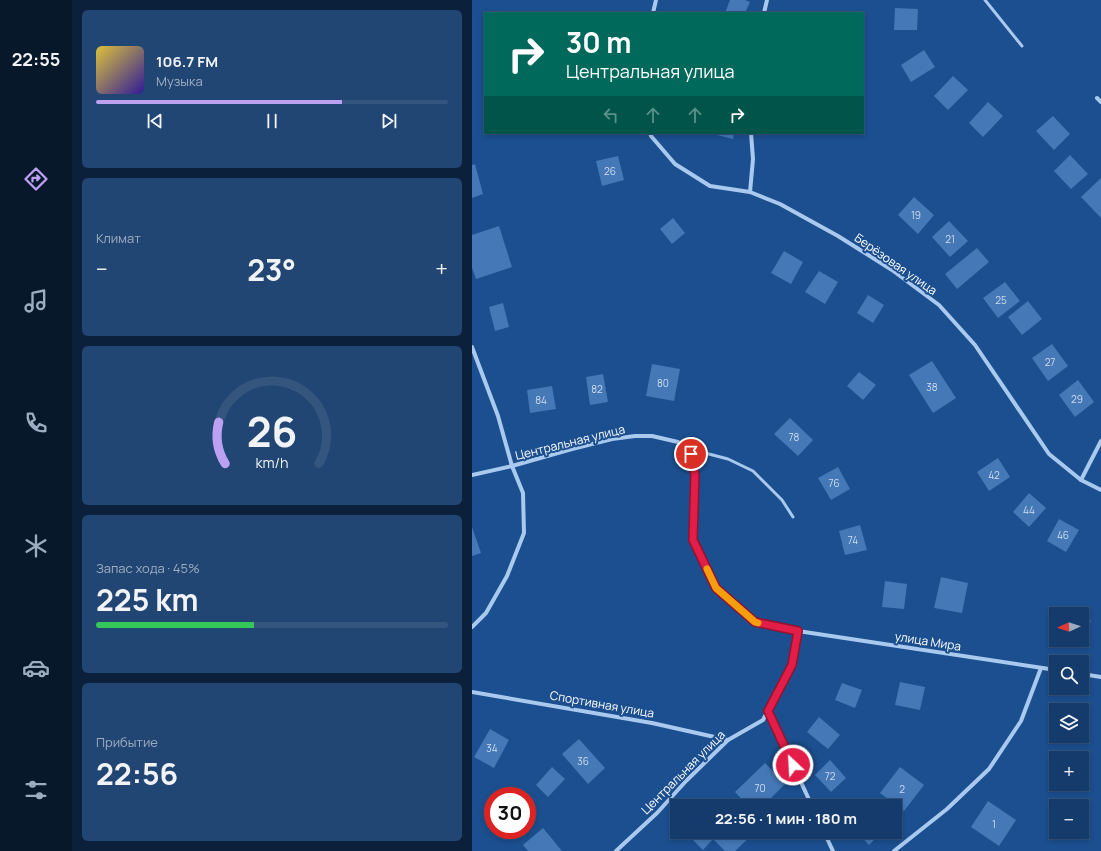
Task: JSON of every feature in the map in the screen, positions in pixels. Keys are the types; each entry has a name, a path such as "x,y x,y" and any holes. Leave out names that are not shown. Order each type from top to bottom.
{"street":[{"path":"653,12 656,0"},
{"path":"764,12 767,0"},
{"path":"1097,98 1101,102"},
{"name":"Берёзовая улица","path":"650,134 675,164 710,186 750,192 780,204 838,236 892,270 939,305 975,345 1049,454 1081,480 1101,490"},
{"path":"750,192 753,159 751,134"},
{"path":"472,347 498,416 512,466 523,493 524,533 507,576 486,613 472,627"},
{"name":"Центральная улица","path":"472,476 612,439 635,436 652,436 678,442 691,454"},
{"path":"1081,480 1101,441"},
{"path":"691,454 695,475 693,540 716,588 755,622 798,631"},
{"name":"Центральная улица","path":"616,851 657,813 686,781 728,740 763,720 792,665 798,631"},
{"name":"улица Мира","path":"798,631 1049,669"},
{"path":"894,851 947,808 988,769 1021,721 1041,668"},
{"path":"1089,675 1101,677"},
{"name":"Спортивная улица","path":"472,692 652,723 728,740"},
{"path":"768,711 809,799"},
{"path":"827,839 833,851"}],"lane":[{"path":"985,0 1022,46"},
{"path":"691,454 705,453 728,459 754,471 782,500 793,517"}],"building":[{"path":"730,0 745,0 750,2 745,12 725,12"},
{"path":"895,8 918,9 917,30 894,30"},
{"path":"924,50 935,67 911,82 901,65"},
{"path":"953,76 968,90 948,110 934,96"},
{"path":"988,102 1003,116 983,137 969,123"},
{"path":"1053,116 1070,134 1054,150 1036,131"},
{"path":"717,134 734,134 733,139"},
{"path":"1070,155 1088,174 1071,189 1054,171"},
{"path":"618,156 624,180 602,186 596,161"},
{"path":"475,164 483,194 472,198 472,165"},
{"path":"1101,178 1101,218 1081,197"},
{"path":"914,197 934,215 918,234 898,215"},
{"path":"673,218 685,233 672,244 660,229"},
{"path":"949,221 968,241 950,257 932,237"},
{"path":"499,226 512,267 476,279 472,268 472,235"},
{"path":"977,248 989,262 957,289 945,274"},
{"path":"784,251 803,262 791,284 771,273"},
{"path":"819,271 838,282 825,304 805,292"},
{"path":"1005,282 1020,301 998,318 983,298"},
{"path":"868,295 884,305 873,323 857,313"},
{"path":"1028,301 1042,319 1022,335 1008,317"},
{"path":"503,303 509,327 495,331 489,307"},
{"path":"1052,344 1068,366 1048,381 1032,358"},
{"path":"932,361 956,398 933,413 909,375"},
{"path":"652,364 680,369 674,401 646,396"},
{"path":"859,372 876,385 863,400 847,386"},
{"path":"603,374 608,402 590,405 586,377"},
{"path":"1078,380 1094,402 1075,417 1059,395"},
{"path":"552,386 556,409 530,413 527,390"},
{"path":"790,418 813,440 798,456 774,434"},
{"path":"998,458 1010,477 989,491 977,472"},
{"path":"838,467 850,489 831,500 818,478"},
{"path":"1029,493 1046,508 1029,527 1013,512"},
{"path":"1059,519 1079,530 1066,552 1047,541"},
{"path":"860,525 867,550 845,555 839,531"},
{"path":"472,527 481,553 472,556"},
{"path":"941,577 968,583 962,613 934,608"},
{"path":"885,581 907,584 904,609 882,607"},
{"path":"900,682 925,687 920,710 895,705"},
{"path":"842,683 862,690 855,708 835,700"},
{"path":"819,717 840,735 828,749 807,732"},
{"path":"490,729 509,740 494,768 474,757"},
{"path":"579,739 605,768 588,784 562,754"},
{"path":"830,760 846,778 831,792 815,775"},
{"path":"765,763 785,784 770,799 742,799 735,792"},
{"path":"552,767 565,779 548,797 536,785"},
{"path":"900,767 924,785 904,811 902,810 902,799 888,799 880,793"},
{"path":"988,801 1016,820 999,846 971,827"},
{"path":"543,828 562,851 528,851 523,845 530,839 536,839 536,834"},
{"path":"694,839 713,839 703,850 693,840"},
{"path":"713,839 748,839 735,851 725,851"},
{"path":"863,839 875,839 869,845"}],"slow traffic":[{"path":"707,569 716,588 758,623"}],"route":[{"path":"691,454 695,475 693,540 716,588 755,622 798,631 792,665 768,711 793,765"}]}
